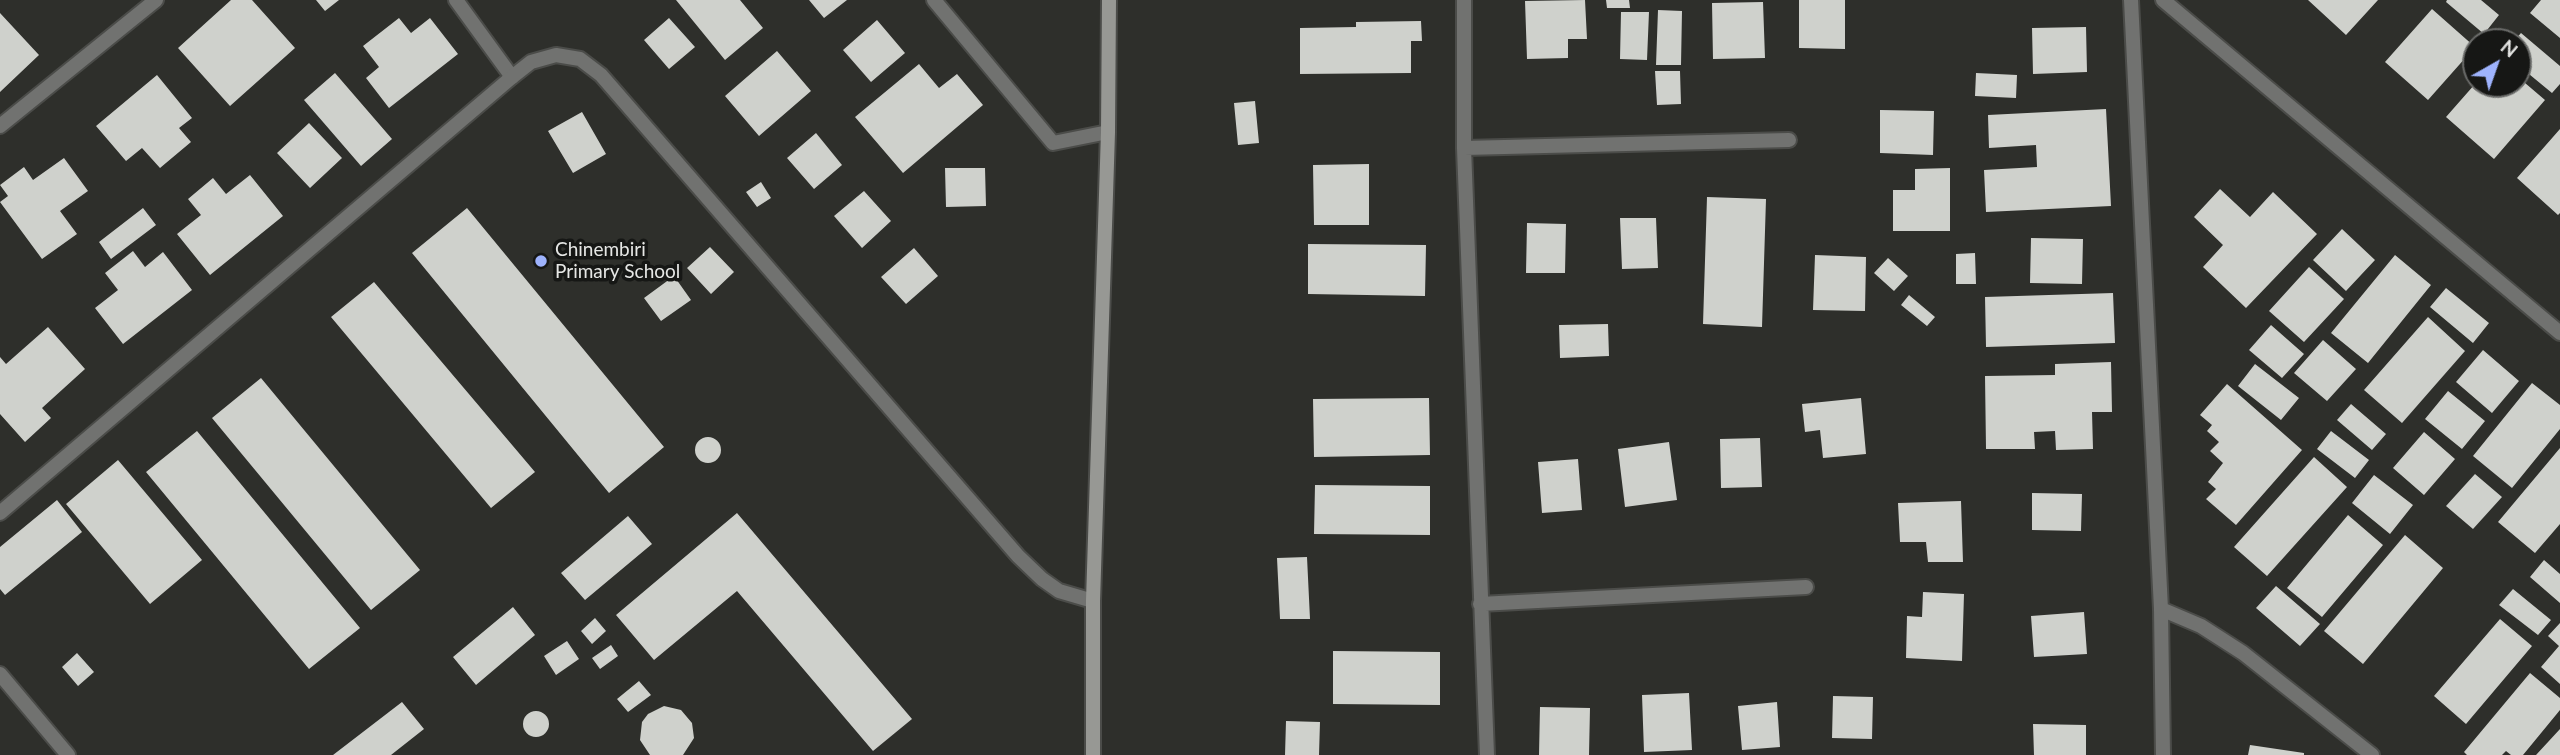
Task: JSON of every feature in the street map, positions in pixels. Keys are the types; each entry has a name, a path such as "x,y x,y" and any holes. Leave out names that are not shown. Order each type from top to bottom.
{"street":[{"path":"0,126 156,0"},
{"path":"456,0 512,77"},
{"path":"934,0 1053,143 1108,132"},
{"path":"1093,755 1093,601 1108,132 1109,0"},
{"path":"1464,0 1464,148 1487,755"},
{"path":"2131,0 2161,610 2163,755"},
{"path":"2163,0 2560,333"},
{"path":"0,513 512,77 531,62 556,55 580,60 601,75 1018,556 1059,591 1093,601"},
{"path":"1464,148 1789,140"},
{"path":"1480,604 1806,587"},
{"path":"2161,610 2202,626 2243,653 2372,755"},
{"path":"0,674 68,755"}],"building":[{"path":"231,0 252,0 295,48 230,106 178,48"},
{"path":"316,0 339,0 325,11"},
{"path":"676,0 740,0 763,28 725,60"},
{"path":"809,0 847,0 824,18"},
{"path":"1585,0 1587,39 1568,39 1568,58 1527,59 1525,1"},
{"path":"1606,0 1629,0 1630,8 1607,8"},
{"path":"1799,0 1845,0 1845,49 1799,48"},
{"path":"2308,0 2378,0 2346,35"},
{"path":"2481,0 2499,15 2489,28 2477,28 2446,2"},
{"path":"2541,0 2560,0 2560,38 2530,13"},
{"path":"1763,2 1765,58 1713,59 1712,3"},
{"path":"2432,9 2462,36 2462,62 2428,100 2385,62"},
{"path":"1658,10 1682,11 1681,65 1656,65"},
{"path":"1621,12 1649,12 1647,60 1620,59"},
{"path":"0,13 39,55 0,92"},
{"path":"399,18 411,33 430,18 458,54 389,108 366,78 379,67 363,46"},
{"path":"669,18 695,47 669,69 644,40"},
{"path":"877,20 905,53 871,82 843,50"},
{"path":"1421,21 1422,41 1411,41 1411,73 1300,74 1300,28 1356,27 1356,22"},
{"path":"2086,27 2087,72 2033,74 2032,28"},
{"path":"2532,42 2560,66 2560,84 2552,93 2532,77"},
{"path":"777,51 811,91 759,136 725,96"},
{"path":"919,64 939,88 957,74 983,105 903,173 855,117"},
{"path":"1655,71 1680,71 1681,104 1657,105"},
{"path":"335,73 392,139 361,166 304,100"},
{"path":"1976,73 2017,75 2016,98 1975,96"},
{"path":"157,75 192,118 179,128 191,142 160,168 142,148 126,161 96,126"},
{"path":"2532,89 2545,100 2494,159 2446,117 2463,98 2532,98"},
{"path":"1255,101 1259,143 1238,145 1234,103"},
{"path":"2106,109 2111,206 1986,212 1984,170 2037,167 2036,145 1989,148 1988,115"},
{"path":"1880,110 1934,111 1933,155 1880,153"},
{"path":"582,112 606,154 573,173 548,131"},
{"path":"309,123 342,158 310,188 277,153"},
{"path":"2560,129 2560,213 2558,215 2517,178"},
{"path":"816,133 842,165 814,189 787,158"},
{"path":"64,158 88,191 60,211 77,234 42,259 0,202 8,196 0,185 24,167 33,180"},
{"path":"1369,164 1369,225 1314,225 1313,165"},
{"path":"945,168 985,168 986,206 946,207"},
{"path":"1950,168 1950,231 1893,231 1893,190 1915,190 1915,169"},
{"path":"250,175 283,216 210,275 177,234 201,215 188,199 213,178 226,194"},
{"path":"761,182 771,198 757,207 746,192"},
{"path":"2220,189 2250,217 2273,192 2317,234 2246,308 2203,267 2223,245 2194,217"},
{"path":"864,191 891,221 862,248 834,216"},
{"path":"1707,197 1766,199 1762,327 1703,324"},
{"path":"143,208 156,225 111,259 99,242"},
{"path":"467,208 664,447 609,493 412,253"},
{"path":"1620,218 1656,218 1658,268 1622,269"},
{"path":"1527,223 1566,224 1565,273 1526,273"},
{"path":"2342,229 2375,260 2346,291 2313,260"},
{"path":"2031,238 2083,239 2082,284 2030,283"},
{"path":"1308,244 1426,245 1425,296 1308,294"},
{"path":"710,247 734,272 711,294 687,268"},
{"path":"914,248 938,276 906,304 881,277"},
{"path":"133,251 145,267 163,252 192,290 123,344 95,308 118,290 105,273"},
{"path":"1975,253 1976,284 1956,284 1956,254"},
{"path":"1815,255 1866,257 1865,311 1813,310"},
{"path":"2395,255 2431,285 2368,363 2331,333"},
{"path":"1888,258 1908,276 1894,291 1874,273"},
{"path":"2309,267 2344,299 2304,342 2269,311"},
{"path":"674,276 691,300 661,321 644,298"},
{"path":"374,282 535,472 491,508 331,317"},
{"path":"2446,288 2489,323 2473,343 2430,307"},
{"path":"2113,293 2115,343 1986,347 1985,297"},
{"path":"1909,295 1935,317 1927,326 1901,305"},
{"path":"2428,317 2465,351 2402,423 2364,390"},
{"path":"1608,324 1609,356 1560,358 1559,325"},
{"path":"2271,325 2304,354 2282,378 2249,350"},
{"path":"48,327 85,369 42,408 51,418 25,442 0,414 0,357 6,364"},
{"path":"2323,340 2356,369 2327,401 2294,373"},
{"path":"2483,350 2519,381 2492,413 2456,382"},
{"path":"2111,362 2112,412 2092,412 2093,449 2056,450 2055,431 2034,432 2035,449 1986,449 1985,376 2055,375 2055,364"},
{"path":"2255,364 2299,398 2281,420 2238,386"},
{"path":"261,378 420,570 371,610 212,418"},
{"path":"2532,383 2560,405 2560,429 2512,488 2473,456"},
{"path":"2227,384 2302,450 2236,525 2206,499 2216,489 2208,482 2223,463 2210,451 2219,442 2207,431 2212,425 2200,415"},
{"path":"2448,391 2485,421 2462,449 2425,419"},
{"path":"1429,398 1430,455 1314,457 1313,399"},
{"path":"1861,398 1866,454 1823,458 1820,430 1805,432 1802,404"},
{"path":"2351,404 2386,434 2372,450 2337,420"},
{"path":"197,431 360,628 309,669 146,472"},
{"path":"2331,431 2369,460 2355,478 2317,449"},
{"path":"2424,432 2455,459 2424,495 2393,468"},
{"path":"708,437 717,441 721,450 717,459 708,463 699,459 695,450 699,441"},
{"path":"1760,438 1762,487 1721,488 1720,439"},
{"path":"1669,442 1677,500 1625,507 1618,449"},
{"path":"2560,448 2560,524 2535,553 2498,522"},
{"path":"2314,457 2347,487 2267,576 2234,547"},
{"path":"1578,459 1582,510 1542,513 1538,462"},
{"path":"118,460 202,560 150,604 66,504"},
{"path":"2475,474 2502,497 2473,529 2446,506"},
{"path":"2374,475 2413,505 2390,534 2352,503"},
{"path":"1315,485 1430,486 1430,535 1314,534"},
{"path":"2032,493 2082,494 2081,531 2032,530"},
{"path":"57,500 82,532 5,595 0,589 0,547"},
{"path":"1961,501 1963,562 1928,562 1926,542 1900,542 1898,503"},
{"path":"737,513 912,719 873,751 737,591 654,660 616,615"},
{"path":"2348,515 2383,545 2322,617 2287,588"},
{"path":"628,516 652,544 585,600 561,573"},
{"path":"2405,535 2443,568 2363,664 2324,631"},
{"path":"1307,557 1310,619 1280,619 1277,558"},
{"path":"2544,560 2560,574 2560,603 2530,577"},
{"path":"2276,586 2320,624 2300,646 2256,608"},
{"path":"2513,589 2551,620 2538,635 2499,605"},
{"path":"1923,592 1964,594 1962,661 1906,658 1907,616 1922,617"},
{"path":"513,607 535,635 476,685 453,657"},
{"path":"2084,612 2087,654 2034,657 2031,616"},
{"path":"595,618 606,631 592,644 581,631"},
{"path":"2500,619 2532,646 2466,724 2434,696"},
{"path":"2560,623 2560,684 2541,667 2559,646 2548,636"},
{"path":"567,641 579,659 556,675 544,656"},
{"path":"611,645 618,656 600,669 592,658"},
{"path":"1333,651 1440,652 1440,705 1333,704"},
{"path":"77,653 94,672 78,686 62,667"},
{"path":"2530,673 2560,698 2560,710 2523,755 2511,755 2506,751 2502,755 2467,755 2464,752"},
{"path":"639,681 651,695 628,712 617,699"},
{"path":"1689,693 1692,750 1644,752 1642,695"},
{"path":"1833,696 1873,697 1872,739 1832,738"},
{"path":"402,702 424,729 391,755 333,755"},
{"path":"1777,702 1780,747 1742,750 1738,706"},
{"path":"664,706 681,710 692,723 694,738 683,755 650,755 640,740 642,722 648,714"},
{"path":"1540,707 1590,708 1589,755 1539,755"},
{"path":"536,711 545,715 549,724 545,733 536,737 527,733 523,724 527,715"},
{"path":"1286,721 1320,722 1319,755 1285,755"},
{"path":"2033,724 2086,725 2086,755 2034,755"},
{"path":"2560,729 2560,755 2536,755"},
{"path":"2250,745 2304,753 2304,755 2248,755"}],"place":[{"name":"Chinembiri Primary School","path":"541,261"}]}
